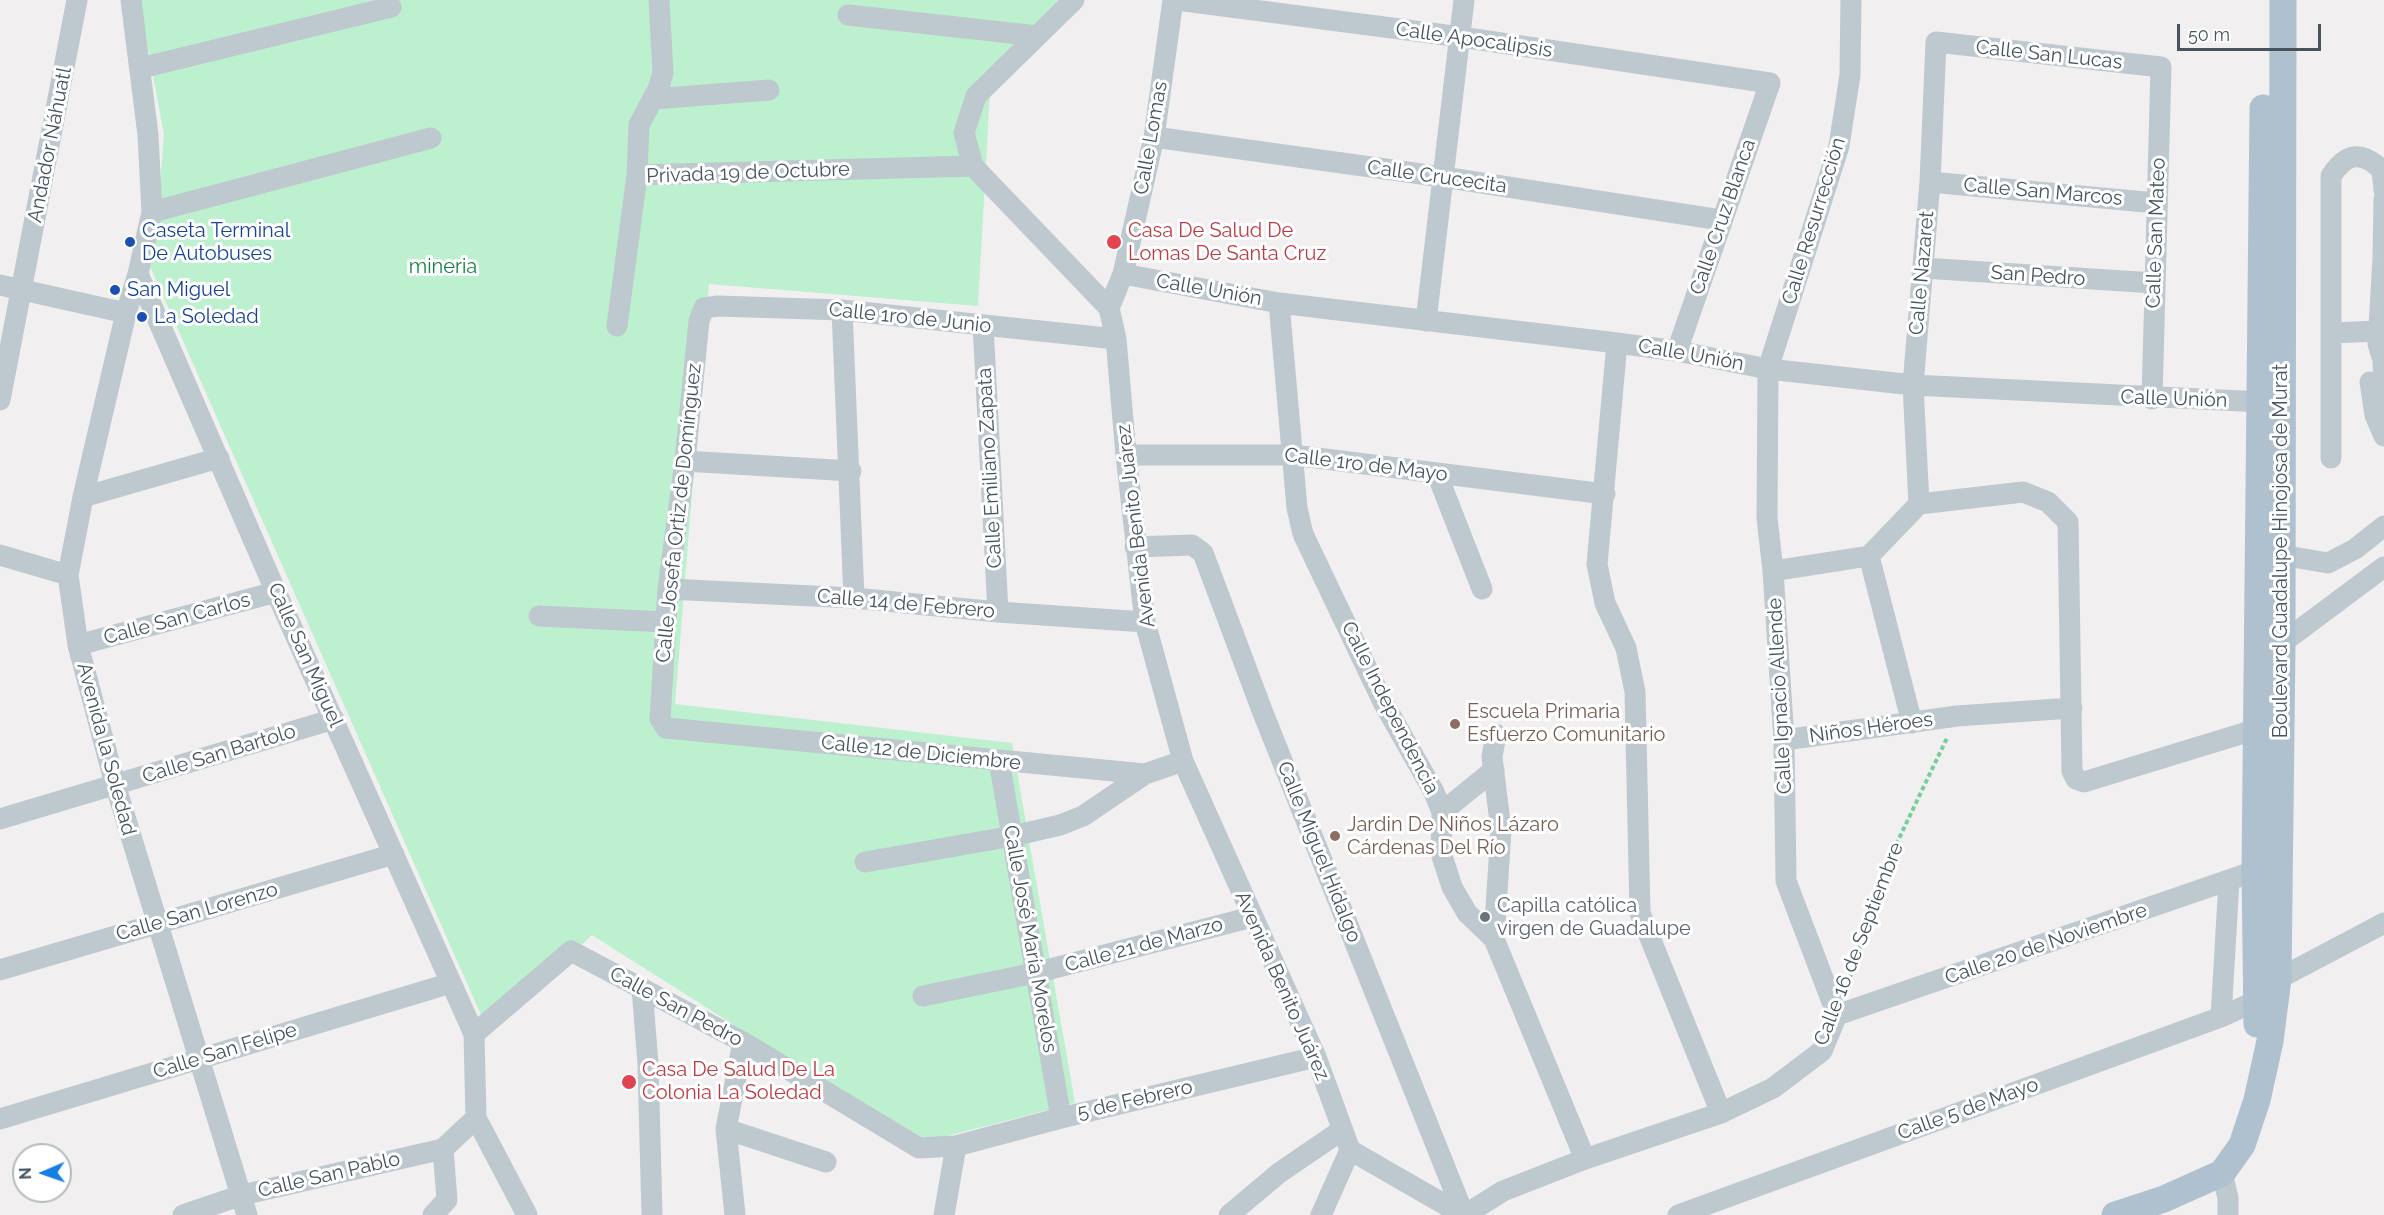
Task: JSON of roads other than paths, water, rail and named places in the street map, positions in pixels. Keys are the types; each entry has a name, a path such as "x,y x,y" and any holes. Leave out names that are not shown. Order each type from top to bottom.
{"main road":[{"name":"Boulevard Guadalupe Hinojosa de Murat","path":"2257,1100 2255,1054 2258,1000 2255,871 2262,402 2264,0"},
{"name":"Boulevard Guadalupe Hinojosa de Murat","path":"2222,1173 2242,1145 2257,1100 2265,1070 2278,979 2282,643 2283,0"},
{"path":"2115,1215 2164,1199 2222,1173"}],"street":[{"name":"Andador Náhuatl","path":"0,400 78,0"},
{"name":"Avenida la Soledad","path":"131,0 148,135 152,212 83,497 68,575 78,645 115,784 244,1205"},
{"path":"637,176 639,125 653,99 663,73 659,0"},
{"path":"1074,0 976,96 964,133 973,166 1109,308"},
{"name":"Calle Apocalipsis","path":"1175,0 1461,37 1770,83"},
{"name":"Calle Lomas","path":"1109,308 1123,274 1154,137 1175,0"},
{"path":"1426,321 1464,0"},
{"name":"Calle Resurrección","path":"1768,369 1839,146 1850,75 1851,0"},
{"path":"141,68 391,7"},
{"path":"848,15 1037,36"},
{"name":"Calle San Lucas","path":"1936,42 2161,67"},
{"name":"Calle Nazaret","path":"1919,504 1913,385 1930,182 1936,42"},
{"name":"Calle San Mateo","path":"2152,399 2161,67"},
{"name":"Calle Cruz Blanca","path":"1677,351 1770,83"},
{"path":"653,99 769,90"},
{"name":"Calle Crucecita","path":"1154,137 1443,177 1721,220"},
{"path":"152,212 431,138"},
{"path":"2331,458 2331,176 2341,161 2355,156 2371,160 2382,170 2384,190"},
{"name":"Privada 19 de Octubre","path":"617,326 637,176 973,166"},
{"name":"Calle San Marcos","path":"1930,182 2156,203"},
{"path":"2384,199 2378,337 2383,360 2384,399"},
{"name":"San Pedro","path":"1923,268 2154,283"},
{"name":"Calle San Miguel","path":"138,274 276,592 474,1034"},
{"name":"Calle Unión","path":"1123,274 1279,303 1677,351 1768,369 1913,385 2152,399 2262,402"},
{"path":"0,285 126,313"},
{"name":"Calle Independencia","path":"1279,303 1297,508 1303,534 1383,702 1434,792 1442,812 1440,853 1452,887 1467,913 1494,939 1586,1159"},
{"name":"Calle 1ro de Junio","path":"704,308 718,306 842,310 1116,339"},
{"name":"Calle Josefa Ortiz de Domínguez","path":"660,719 668,589 685,461 699,321 704,308"},
{"name":"Avenida Benito Juárez","path":"1109,308 1116,339 1135,547 1145,622 1183,761 1316,1057 1350,1150"},
{"path":"842,310 851,471 854,598"},
{"name":"Calle Emiliano Zapata","path":"983,325 998,612"},
{"path":"2331,333 2378,337"},
{"path":"2378,337 2371,358 2370,391 2375,415 2384,436"},
{"path":"1617,343 1597,564 1605,603 1626,648 1635,692 1640,913 1721,1113"},
{"name":"Calle Ignacio Allende","path":"1768,369 1767,518 1785,740 1786,880 1837,1015"},
{"name":"Calle 1ro de Mayo","path":"1126,455 1293,455 1605,494"},
{"path":"83,497 219,458"},
{"path":"685,461 851,471"},
{"path":"1437,474 1482,589"},
{"path":"1773,571 1869,556 1919,504 2023,492 2048,502 2068,522 2072,771 2076,779 2084,782 2257,729"},
{"path":"2281,555 2328,563 2355,549 2384,525"},
{"name":"Calle Miguel Hidalgo","path":"1135,547 1192,545 1203,554 1263,713 1464,1215"},
{"path":"0,555 68,575"},
{"path":"1869,556 1912,723"},
{"path":"2282,643 2384,567"},
{"name":"Calle 14 de Febrero","path":"668,589 854,598 998,612 1145,622"},
{"name":"Calle San Carlos","path":"78,645 276,592"},
{"path":"539,616 665,622"},
{"name":"Niños Héroes","path":"1785,740 1957,716 2072,708"},
{"name":"Calle San Bartolo","path":"0,819 334,719"},
{"name":"Calle 12 de Diciembre","path":"660,719 666,728 1144,774 1183,761"},
{"path":"1494,939 1501,830 1492,757 1496,734"},
{"name":"Calle José María Morelos","path":"999,761 1061,1118"},
{"path":"1442,812 1494,770"},
{"path":"865,862 1013,836 1060,825 1083,816 1144,774"},
{"name":"Calle San Lorenzo","path":"0,969 394,854"},
{"name":"Calle 20 de Noviembre","path":"1837,1015 2255,871"},
{"path":"2221,1017 2229,881"},
{"name":"Calle 21 de Marzo","path":"923,996 1035,973 1252,917"},
{"path":"2258,1000 2278,979 2384,923"},
{"name":"Calle San Pedro","path":"474,1034 571,951 743,1042 919,1148 956,1146"},
{"name":"Calle San Felipe","path":"0,1119 451,982"},
{"path":"642,988 648,1064 652,1215"},
{"name":"Calle 5 de Mayo","path":"1678,1215 2221,1017 2258,1000"},
{"name":"Calle 16 de Septiembre","path":"1464,1215 1503,1191 1586,1159 1721,1113 1773,1088 1822,1051 1837,1015"},
{"path":"474,1034 476,1118 527,1215"},
{"path":"735,1215 726,1129 743,1042"},
{"name":"5 de Febrero","path":"956,1146 1061,1118 1316,1057"},
{"path":"433,1215 447,1200 443,1149 476,1118"},
{"path":"726,1129 826,1162"},
{"path":"1229,1215 1279,1173 1342,1130"},
{"path":"944,1215 956,1146"},
{"name":"Calle San Pablo","path":"183,1215 244,1205 443,1149"},
{"path":"1321,1215 1350,1150 1464,1215"},
{"path":"2222,1173 2228,1198 2228,1215"}],"place":[{"name":"Caseta Terminal De Autobuses","path":"130,242"},
{"name":"Casa De Salud De Lomas De Santa Cruz","path":"1114,242"},
{"name":"San Miguel","path":"115,290"},
{"name":"La Soledad","path":"142,317"},
{"name":"Escuela Primaria Esfuerzo Comunitario","path":"1455,724"},
{"name":"Jardin De Niños Lázaro Cárdenas Del Río","path":"1335,836"},
{"name":"Capilla católica virgen de Guadalupe","path":"1485,917"},
{"name":"Casa De Salud De La Colonia La Soledad","path":"629,1082"}],"park label":[{"name":"mineria","path":"443,267"}]}
